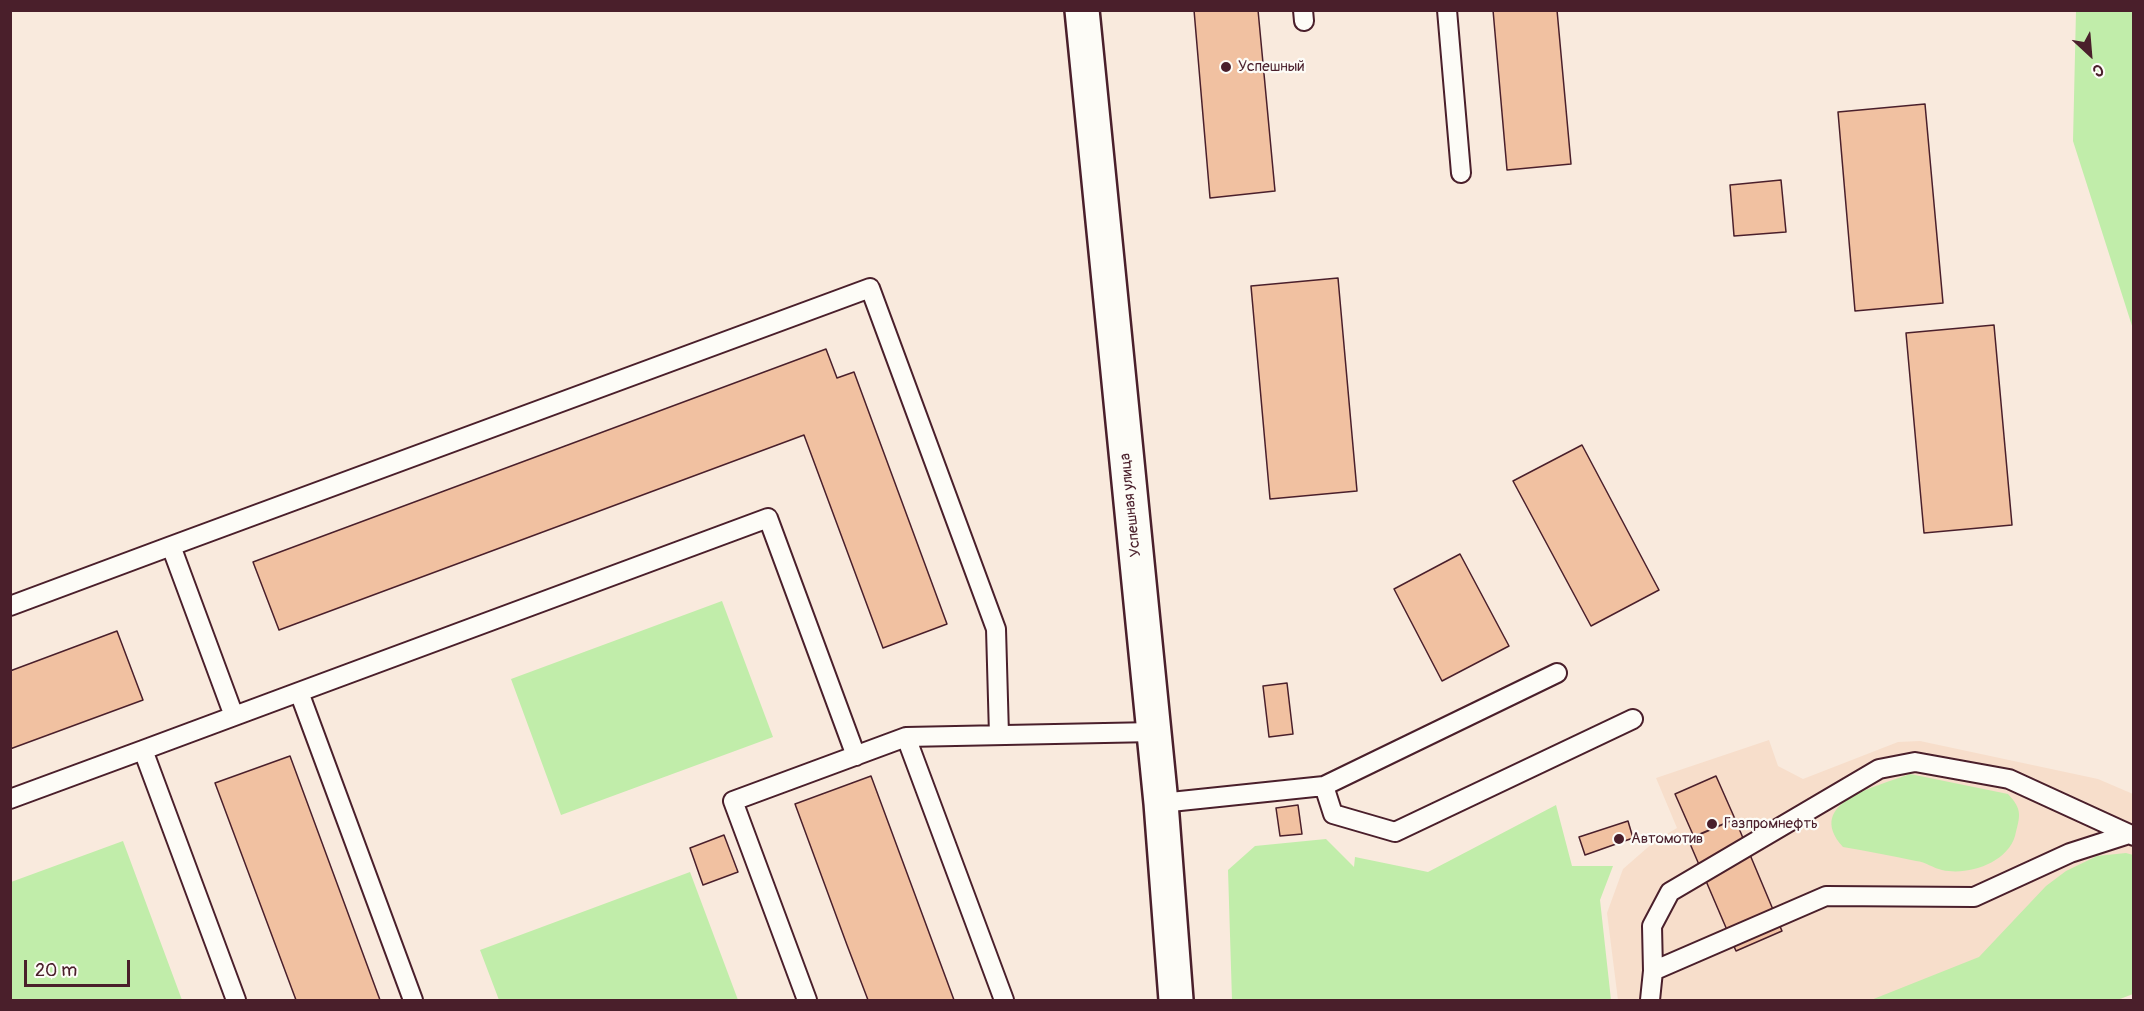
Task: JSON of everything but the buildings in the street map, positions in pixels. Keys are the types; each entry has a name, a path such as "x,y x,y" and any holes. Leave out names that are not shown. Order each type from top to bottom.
{"street":[{"name":"Успешная улица","path":"1082,10 1161,802 1176,1000"}],"lane":[{"path":"1447,10 1461,173"},
{"path":"10,606 870,288 996,629 999,735"},
{"path":"10,799 768,518 856,756"},
{"path":"171,546 234,716"},
{"path":"1161,802 1324,786 1557,672"},
{"path":"299,692 413,1000"},
{"path":"1324,786 1333,813 1395,832 1633,719"},
{"path":"807,1000 733,801 906,737 1154,732"},
{"path":"906,737 1004,1000"},
{"path":"143,750 236,1000"},
{"path":"1650,1000 1653,971 1652,927 1671,892 1879,769 1915,762 2009,779 2132,835"},
{"path":"1653,971 1826,896 1974,897 2070,853 2132,835"}],"shaded area":[{"path":"1769,740 1778,766 1803,779 1898,742 1920,741 2098,779 2133,794 2133,994 2118,1000 1618,1000 1607,913 1623,869 1655,841 1677,828 1656,778"}],"green space":[{"path":"2076,11 2133,11 2133,329 2073,141"},
{"path":"722,601 773,737 561,815 511,679"},
{"path":"1910,774 2008,794 2016,804 2019,814 2011,845 1995,860 1963,871 1939,869 1920,862 1843,847 1833,831 1832,818 1838,807 1865,791"},
{"path":"1556,805 1572,866 1613,866 1600,900 1611,1000 1232,1000 1228,870 1255,846 1326,839 1354,867 1355,857 1428,872"},
{"path":"123,841 182,1000 11,1000 11,882"},
{"path":"2126,853 2133,855 2133,994 2117,1000 1871,1000 1979,957 2046,886 2066,871 2097,856"},
{"path":"690,872 738,1000 499,1000 480,950"}],"place":[{"name":"Успешный","path":"1226,67"},
{"name":"Газпромнефть","path":"1712,824"},
{"name":"Автомотив","path":"1619,839"}]}
